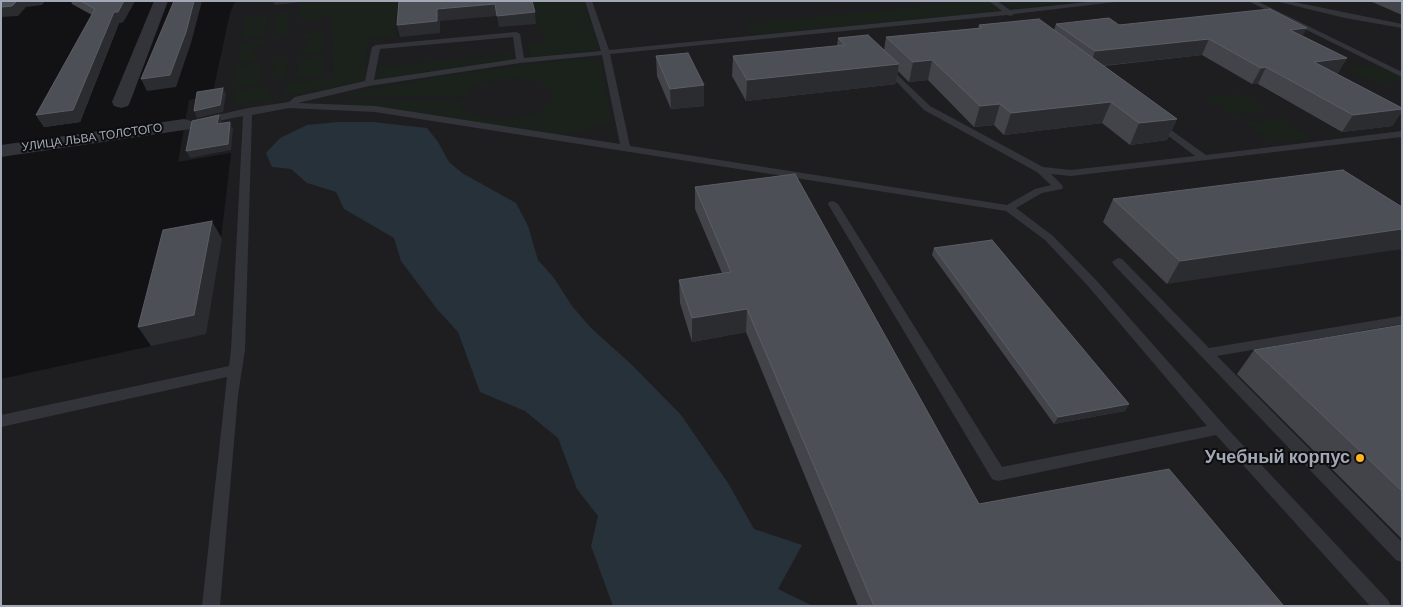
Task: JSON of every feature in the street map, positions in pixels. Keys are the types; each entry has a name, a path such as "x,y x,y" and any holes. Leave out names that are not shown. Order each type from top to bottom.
{"street":[{"path":"121,102 161,1"},
{"name":"УЛИЦА ЛЬВА ТОЛСТОГО","path":"1,151 184,125"}],"lane":[{"path":"588,1 606,53 626,149"},
{"path":"992,1 1013,16"},
{"path":"288,105 298,99 369,83 520,61 1013,16 1121,1"},
{"path":"1251,1 1402,74"},
{"path":"1278,1 1402,26"},
{"path":"369,83 376,47 516,34 520,61"},
{"path":"882,62 927,108 1041,170 1058,187 1039,191 1009,208"},
{"path":"184,125 248,111 288,105 375,109 1009,208 1049,238 1092,283 1219,429 1382,606"},
{"path":"211,606 234,370 238,350 248,111"},
{"path":"1150,117 1204,158"},
{"path":"1041,170 1071,173 1402,134"},
{"path":"832,204 998,474 1219,429"},
{"path":"1118,262 1402,554"},
{"path":"1206,353 1402,320"},
{"path":"1,421 234,370"}],"shaded area":[{"path":"235,1 1402,1 1402,606 1,606 1,379 151,346 174,248 221,239 231,153 178,162 189,100 212,96 230,13"},
{"path":"327,1 464,1 398,7 394,37 368,39 364,80 285,96 286,84 334,77 332,17 299,21 299,5"},
{"path":"532,1 583,1 599,48 530,57 528,45 544,43"},
{"path":"973,1 990,1 1002,9 1000,11 752,35 743,24"},
{"path":"1002,1 1097,1 1014,9"},
{"path":"290,12 288,35 275,37 277,13"},
{"path":"267,15 265,35 242,38 246,17"},
{"path":"323,31 323,52 297,55 308,47 311,42 308,38 297,36 298,34"},
{"path":"265,38 265,40 253,48 252,52 257,57 264,58 263,60 238,63 242,42"},
{"path":"513,53 514,59 378,79 378,67"},
{"path":"324,55 324,74 296,78 298,59"},
{"path":"288,57 286,77 272,79 274,59"},
{"path":"600,57 612,120 585,131 551,134 435,115 341,104 345,101 461,101 463,109 470,114 482,118 499,120 520,118 537,112 547,105 552,97 551,89 543,83 518,78 486,82 472,88 464,96 346,97 346,93 443,76 529,64"},
{"path":"263,63 260,83 233,87 237,67"},
{"path":"1369,65 1381,66 1402,77 1402,81 1376,84 1345,68"},
{"path":"270,86 269,100 233,105 235,91"},
{"path":"1239,93 1267,111 1234,115 1206,97"},
{"path":"1279,118 1311,138 1275,143 1245,123"},
{"path":"338,122 373,122 427,128 438,142 449,162 462,173 516,203 528,226 538,260 554,278 572,306 591,328 631,364 681,415 728,483 754,529 802,545 778,589 813,606 613,606 591,546 598,516 577,489 558,438 525,411 480,392 458,332 437,309 401,261 394,238 344,209 336,192 307,183 291,169 272,167 266,153 280,138 307,125"}],"building":[{"path":"1,1 17,1 12,6 1,7"},
{"path":"81,1 124,1 118,12 114,12 73,110 36,115 95,9"},
{"path":"174,1 194,1 186,32 170,75 141,79"},
{"path":"399,1 532,1 535,12 497,16 495,4 437,9 437,21 397,25"},
{"path":"1270,9 1307,28 1290,30 1347,58 1314,62 1402,109 1353,115 1266,67 1261,68 1209,39 1095,51 1056,24 1109,18 1119,25"},
{"path":"1039,19 1177,119 1139,123 1111,102 1011,113 1000,104 980,106 932,60 913,62 886,37 982,28 979,25"},
{"path":"868,35 899,64 747,80 733,56 845,45 838,38"},
{"path":"688,53 704,85 670,89 656,56"},
{"path":"223,88 220,105 194,111 197,92"},
{"path":"219,115 217,124 230,122 228,144 186,151 192,121"},
{"path":"1343,170 1402,207 1402,229 1180,261 1113,199"},
{"path":"795,174 979,504 1169,469 1283,605 874,606 747,309 692,318 679,280 731,272 695,187"},
{"path":"212,221 194,315 138,327 163,230"},
{"path":"992,240 1129,404 1058,417 934,248"},
{"path":"1402,325 1402,491 1254,350"}],"place":[{"name":"Учебный корпус","path":"1360,458"}]}
